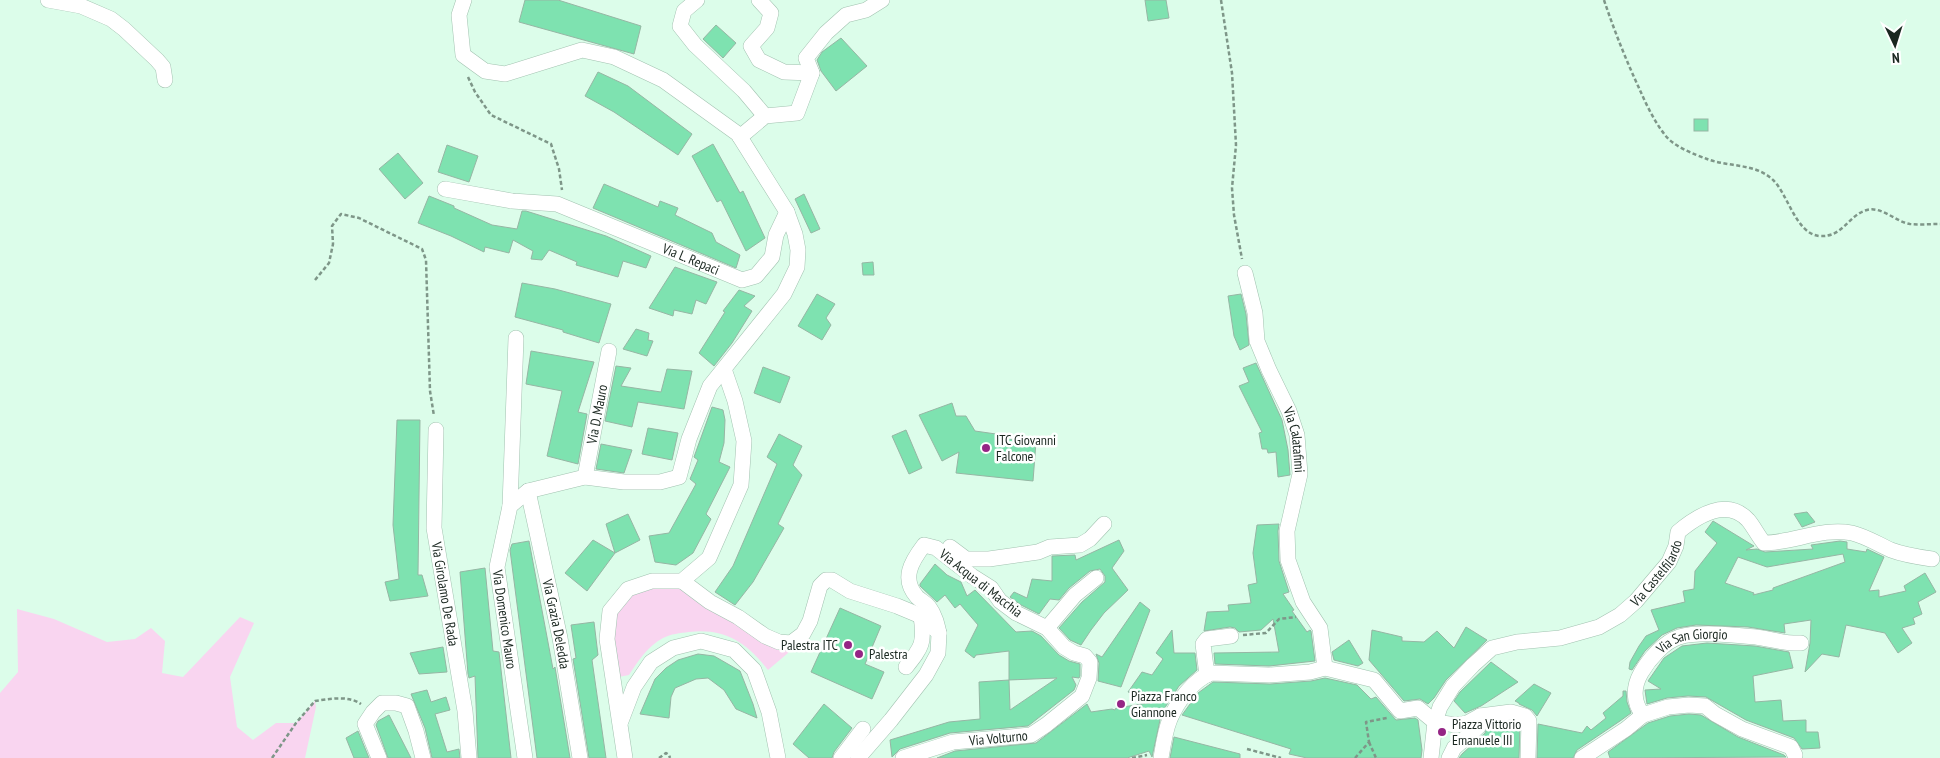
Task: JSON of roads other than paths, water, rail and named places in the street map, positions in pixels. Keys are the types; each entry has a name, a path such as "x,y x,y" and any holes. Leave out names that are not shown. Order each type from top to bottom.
{"street":[{"path":"48,0 81,6 124,28 157,60 163,68 165,80"},
{"path":"464,0 459,15 463,55 486,71 505,74 582,50 614,57 663,80 738,134 787,212 796,234 798,250 797,268 784,294 710,386 703,399 689,439 679,477 660,482 624,482 585,477 528,491 510,506"},
{"path":"697,0 684,11 680,26 695,45 744,91 765,116"},
{"path":"759,0 771,13 768,28 750,46 759,60 784,72 812,73"},
{"path":"740,137 765,116 797,113 812,73 806,58 826,33 846,15 866,10 882,0"},
{"name":"Via L. Repaci","path":"445,189 512,201 557,204 742,280 756,276 772,257 776,235 787,212"},
{"name":"Via Calatafimi","path":"1245,272 1255,313 1257,341 1268,370 1289,411 1297,435 1300,474 1288,531 1288,560 1303,602 1320,628 1325,668"},
{"name":"Via Domenico Mauro","path":"516,338 510,506 497,567 525,758"},
{"name":"Via D. Mauro","path":"585,477 609,351"},
{"path":"682,581 709,558 741,485 744,441 735,401 724,369"},
{"name":"Via Girolamo De Rada","path":"436,430 434,528 464,703 469,758"},
{"name":"Via Grazia Deledda","path":"528,491 560,638 580,758"},
{"name":"Via Castelfilardo","path":"1435,722 1440,707 1453,686 1492,648 1517,642 1560,638 1599,627 1620,615 1669,562 1676,546 1678,532 1706,513 1723,510 1734,511 1748,520 1764,543 1775,543 1820,534 1852,533 1892,550 1932,559"},
{"path":"934,538 966,559 989,559 1038,552 1050,547 1080,544 1090,539 1104,524"},
{"name":"Via Acqua di Macchia","path":"939,633 936,619 928,606 908,585 909,571 924,546 936,548 991,588 1000,601 1016,613 1047,628 1064,647 1074,653 1085,656 1090,662 1089,678 1082,696"},
{"path":"1047,628 1074,595 1096,578"},
{"path":"625,758 607,639 610,611 628,589 652,581 682,581 710,602 738,617 765,636 778,642 791,643 802,634 810,621 820,586 826,580 832,580 850,591 921,616 939,633 938,653 926,675 858,758"},
{"path":"906,667 921,648 924,634 921,616"},
{"name":"Via San Giorgio","path":"1643,715 1637,708 1634,686 1637,679 1660,649 1679,637 1728,635 1757,638 1785,644 1801,643"},
{"path":"1207,674 1203,644 1207,639 1231,636"},
{"path":"620,722 634,687 650,662 673,648 702,641 734,650 754,670 769,712 778,758"},
{"path":"1161,758 1170,719 1189,689 1197,680 1207,674 1269,675 1310,672 1325,668 1374,680 1400,711 1418,708 1435,722 1456,725 1468,723 1480,716 1510,712 1525,716 1529,721 1528,758"},
{"name":"Via Volturno","path":"903,758 953,742 1031,735 1082,696"},
{"path":"379,758 366,724 373,712 382,703 396,702 406,706 416,730 423,758"},
{"path":"1582,758 1626,729 1643,715 1668,707 1689,705 1706,706 1715,714 1742,729 1791,747 1795,755"},
{"path":"1449,758 1454,748 1479,726 1480,716"},
{"path":"1431,758 1435,722"},
{"path":"841,758 863,729"}],"place":[{"name":"ITC Giovanni Falcone","path":"986,448"},
{"name":"Palestra ITC","path":"848,645"},
{"name":"Palestra","path":"859,654"},
{"name":"Piazza Franco Giannone","path":"1121,704"},
{"name":"Piazza Vittorio Emanuele III","path":"1442,732"}]}
